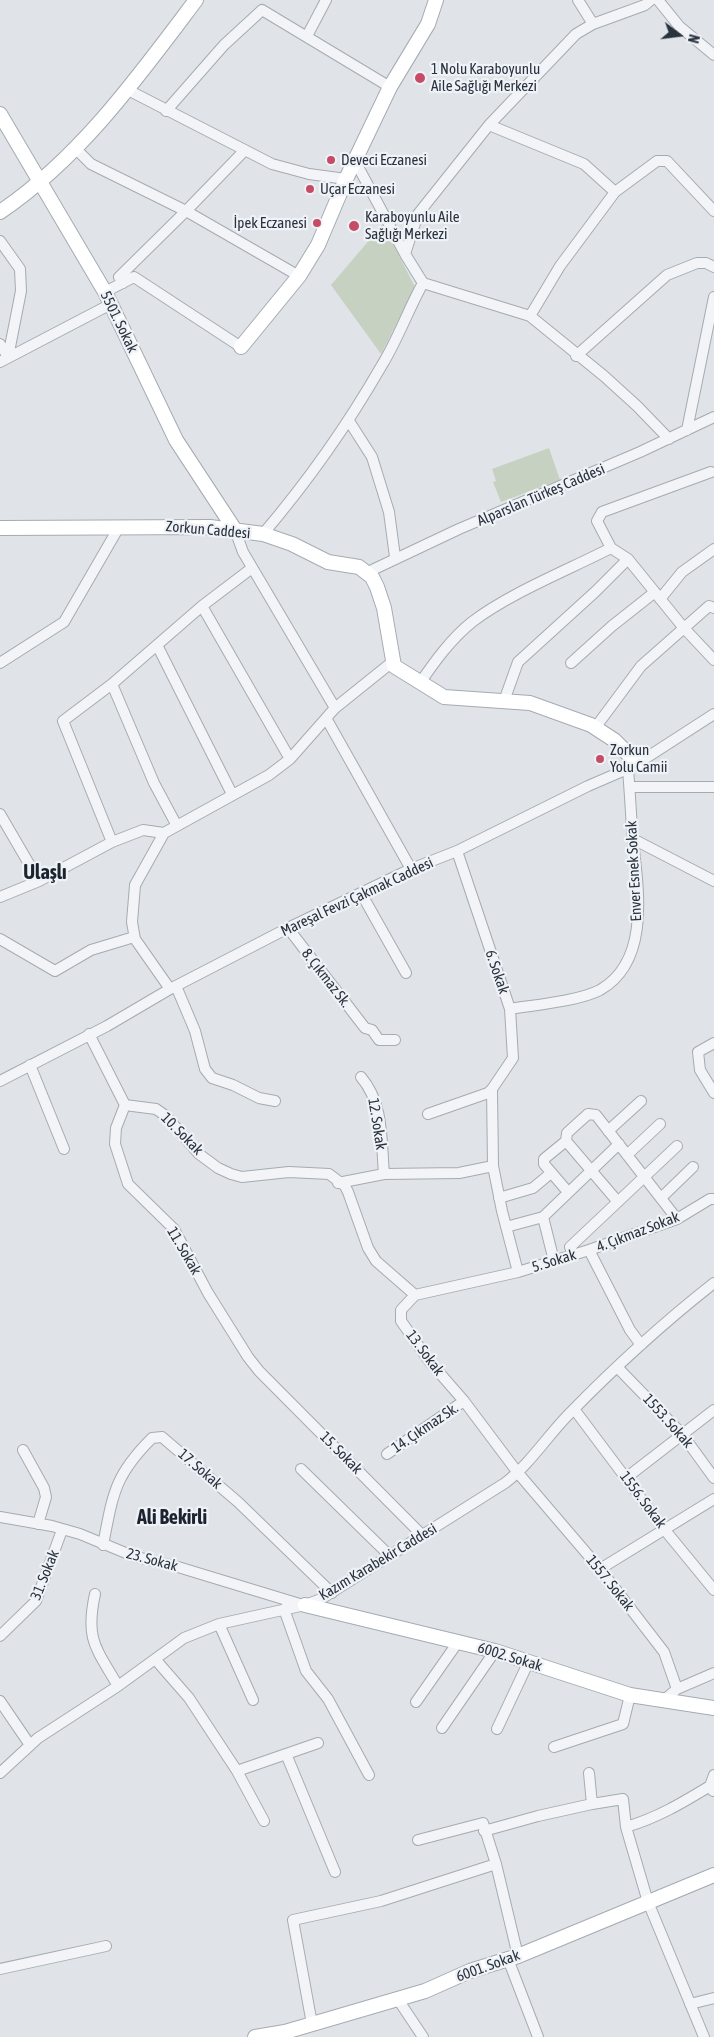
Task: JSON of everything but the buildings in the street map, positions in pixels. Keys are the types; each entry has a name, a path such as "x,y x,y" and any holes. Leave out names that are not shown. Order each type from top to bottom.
{"street":[{"path":"0,212 40,183 75,148 128,90 196,0"},
{"path":"307,36 326,0"},
{"path":"4,359 108,298 123,283 134,277 241,347 299,276 318,245 346,179 390,87 428,24 436,0"},
{"path":"578,0 593,24"},
{"path":"405,254 418,214 489,125 576,34 593,24 645,5 651,0"},
{"path":"658,0 679,26 714,55"},
{"path":"166,111 224,44 262,10 390,87"},
{"path":"128,90 272,164 309,174 346,179"},
{"name":"5501. Sokak","path":"0,114 108,298 176,440 235,530"},
{"path":"489,125 584,164 615,192"},
{"path":"75,148 90,164 186,211 299,276"},
{"path":"123,283 119,276 245,150"},
{"path":"355,161 405,254 423,283 530,316 576,356 604,376 668,439"},
{"path":"530,316 560,266 615,192 657,162 667,162 714,211"},
{"path":"0,241 20,268 21,291 4,359"},
{"path":"576,356 667,275 697,263 706,263 714,267"},
{"path":"263,534 296,496 349,421 386,358 423,283"},
{"path":"687,430 714,297"},
{"path":"0,344 4,359"},
{"name":"Alparslan Türkeş Caddesi","path":"368,572 396,557 668,439 714,417"},
{"path":"349,421 372,457 389,512 396,557"},
{"path":"711,472 602,512 597,521 610,548 628,559 683,627 714,660"},
{"name":"Zorkun Caddesi","path":"0,526 188,526 235,530 263,534 292,544 328,562 359,567 368,572"},
{"path":"0,663 64,622 119,527"},
{"path":"235,530 252,568 335,708"},
{"path":"420,683 440,654 473,622 512,598 610,548"},
{"path":"571,663 612,626 658,595 682,572 714,549"},
{"path":"504,701 518,662 595,592 628,559"},
{"path":"112,842 63,721 112,684 202,606 252,568"},
{"path":"275,1101 260,1098 212,1078 205,1069 195,1031 173,987 134,937 132,922 135,885 164,833 269,775 290,759 335,708 391,663 392,651 384,608 378,587 368,572"},
{"path":"202,606 290,759"},
{"path":"596,728 641,666 709,606 714,608"},
{"path":"158,646 232,794"},
{"path":"391,663 444,697 530,703 596,728 614,740 633,766"},
{"path":"112,684 154,783 177,826"},
{"name":"Mareşal Fevzi Çakmak Caddesi","path":"0,1081 173,987 288,928 411,869 457,851 588,786 633,766 714,714"},
{"path":"326,718 411,869"},
{"name":"Enver Esnek Sokak","path":"510,1009 565,1000 599,990 622,968 633,946 638,925 638,884 630,786 633,766"},
{"path":"630,786 714,787"},
{"path":"0,814 39,881"},
{"path":"0,897 39,881 112,842 143,830 164,833"},
{"path":"633,839 714,880"},
{"name":"6. Sokak","path":"428,1114 488,1093 514,1058 510,1009 457,851"},
{"path":"361,893 406,973"},
{"name":"8. Çıkmaz Sk.","path":"288,928 365,1028 372,1030 379,1040 395,1040"},
{"path":"0,939 54,971 91,950 134,937"},
{"path":"89,1034 125,1105"},
{"path":"714,1043 698,1052 700,1070 714,1093"},
{"path":"30,1064 64,1149"},
{"name":"12. Sokak","path":"361,1077 372,1090 378,1106 384,1174"},
{"path":"492,1089 493,1166 499,1198 518,1272"},
{"path":"608,1131 641,1101"},
{"name":"10. Sokak","path":"125,1105 156,1108 166,1116 199,1154 218,1168 242,1178 289,1172 321,1173 329,1174 338,1183"},
{"name":"11. Sokak","path":"125,1105 116,1128 115,1144 128,1184 174,1229 208,1293 259,1371"},
{"path":"618,1202 566,1141 566,1133 588,1114 596,1115 677,1219"},
{"path":"627,1155 660,1124"},
{"path":"566,1141 544,1159 544,1164 568,1192"},
{"path":"506,1226 543,1217 619,1144"},
{"path":"573,1255 570,1248 677,1146"},
{"path":"338,1183 384,1174 459,1173 493,1166"},
{"path":"661,1198 693,1167"},
{"path":"499,1198 533,1188 551,1173"},
{"path":"338,1183 344,1186 348,1192 366,1241 376,1261 415,1295"},
{"name":"4. Çıkmaz Sokak","path":"589,1250 677,1219 710,1199 714,1199"},
{"path":"543,1217 554,1261"},
{"name":"5. Sokak","path":"415,1295 518,1272 589,1250 630,1330 640,1345"},
{"name":"Kazım Karabekir Caddesi","path":"0,1773 30,1745 56,1725 118,1686 184,1638 219,1624 304,1605 332,1593 518,1473 574,1409 617,1367 640,1345 714,1283"},
{"name":"13. Sokak","path":"415,1295 401,1310 401,1321 430,1362 464,1401 518,1473"},
{"name":"1553. Sokak","path":"617,1367 682,1434 714,1478"},
{"name":"15. Sokak","path":"259,1371 422,1536"},
{"name":"14. Çıkmaz Sk.","path":"387,1454 464,1401"},
{"name":"1556. Sokak","path":"574,1409 664,1529 714,1590"},
{"path":"626,1478 714,1410"},
{"name":"17. Sokak","path":"103,1545 113,1496 126,1465 152,1438 162,1437 238,1502 332,1593"},
{"path":"23,1450 44,1488 46,1497 38,1524"},
{"path":"301,1469 390,1556"},
{"name":"1557. Sokak","path":"518,1473 600,1569 664,1652 677,1689"},
{"path":"600,1569 714,1499"},
{"name":"23. Sokak","path":"0,1517 62,1530 132,1556 178,1567 304,1605"},
{"name":"31. Sokak","path":"0,1636 36,1601 62,1530"},
{"path":"94,1594 89,1623 93,1641 118,1686"},
{"name":"6002. Sokak","path":"304,1605 495,1650 630,1695 652,1700 666,1699 714,1708"},
{"path":"284,1609 306,1671 328,1699 369,1775"},
{"path":"219,1624 253,1700"},
{"path":"416,1702 458,1642"},
{"path":"442,1728 495,1650"},
{"path":"155,1659 190,1698 237,1771 264,1821"},
{"path":"496,1728 529,1661"},
{"path":"666,1699 677,1689 714,1673"},
{"path":"554,1747 623,1724 630,1695"},
{"path":"0,1701 30,1745"},
{"path":"237,1771 318,1743"},
{"path":"286,1754 335,1872"},
{"path":"589,1773 592,1804"},
{"path":"626,1827 648,1821 712,1789 714,1774"},
{"path":"484,1831 538,1816 624,1799 626,1827 648,1902 690,2004 701,2036"},
{"path":"418,1840 483,1823 496,1864 513,1958 538,2037"},
{"path":"312,2024 294,1920 381,1902 496,1864"},
{"name":"6001. Sokak","path":"255,2037 312,2024 425,1991 470,1971 513,1958 714,1875"},
{"path":"0,1968 106,1946"},
{"path":"397,1998 423,2037"},
{"path":"690,2004 714,1998"}],"green space":[{"path":"383,224 415,287 381,354 331,285"},
{"path":"549,448 560,480 501,502 493,482 496,481 492,469"}],"place":[{"name":"1 Nolu Karaboyunlu Aile Sağlığı Merkezi","path":"420,78"},
{"name":"Deveci Eczanesi","path":"331,160"},
{"name":"Uçar Eczanesi","path":"310,189"},
{"name":"İpek Eczanesi","path":"317,223"},
{"name":"Karaboyunlu Aile Sağlığı Merkezi","path":"354,226"},
{"name":"Zorkun Yolu Camii","path":"600,759"}],"district":[{"name":"Ulaşlı","path":"45,873"},
{"name":"Ali Bekirli","path":"172,1518"}]}
